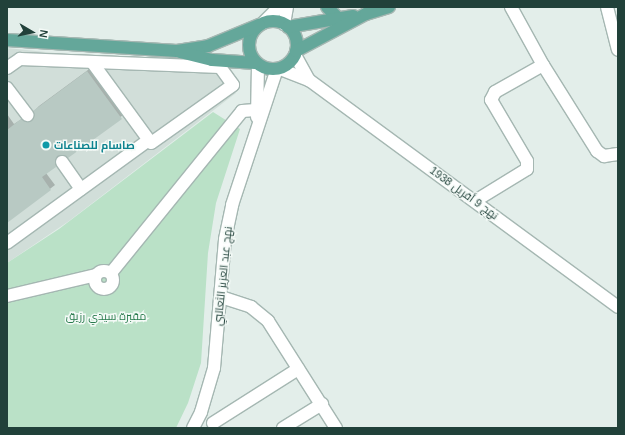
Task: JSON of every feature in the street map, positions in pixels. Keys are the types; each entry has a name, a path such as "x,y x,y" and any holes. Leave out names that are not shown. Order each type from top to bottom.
{"main road":[{"path":"327,7 339,19"},
{"path":"177,51 208,46 261,24 272,21 286,26 339,19 366,14 389,7"},
{"path":"7,40 177,51 212,60 257,64 278,69 295,53 366,14"},
{"path":"257,64 250,53 248,43 252,33 261,24"},
{"path":"286,26 295,36 295,53"}],"street":[{"path":"261,24 279,7"},
{"path":"286,26 287,7"},
{"path":"511,7 543,65 597,150 604,156 618,154"},
{"path":"607,7 618,50"},
{"path":"295,53 309,80"},
{"path":"7,68 20,59 220,67 233,85 151,143 92,62"},
{"path":"257,64 256,110 258,124"},
{"path":"475,201 527,169 527,161 491,100 495,92 543,65"},
{"path":"278,69 309,80"},
{"name":"نهج عبد العزيز الثعالبي","path":"193,428 201,412 214,368 225,239 229,218 258,124 267,103 278,69"},
{"name":"نهج 9 أفريل 1938","path":"309,80 618,307"},
{"path":"7,88 27,115"},
{"path":"7,296 96,275 97,286 107,289 113,281 111,273 242,111 256,110"},
{"path":"7,244 150,140"},
{"path":"62,162 81,189"},
{"path":"221,297 237,301 260,313 276,332 336,428"},
{"path":"201,412 215,425 298,369"},
{"path":"283,428 322,404"}],"shaded area":[{"path":"7,48 218,70 236,93 69,221 7,263"}],"green space":[{"name":"مقبرة سيدي رزيق","path":"213,112 240,129 216,203 208,253 201,363 188,403 176,428 7,428 7,263 59,229"}],"building":[{"name":"صاسام للصناعات","path":"87,71 122,119 68,158 62,155 57,156 55,162 56,167 42,177 51,190 7,223 7,130 21,119 31,121 34,118 33,111"}],"place":[{"name":"صاسام للصناعات","path":"46,145"}]}
